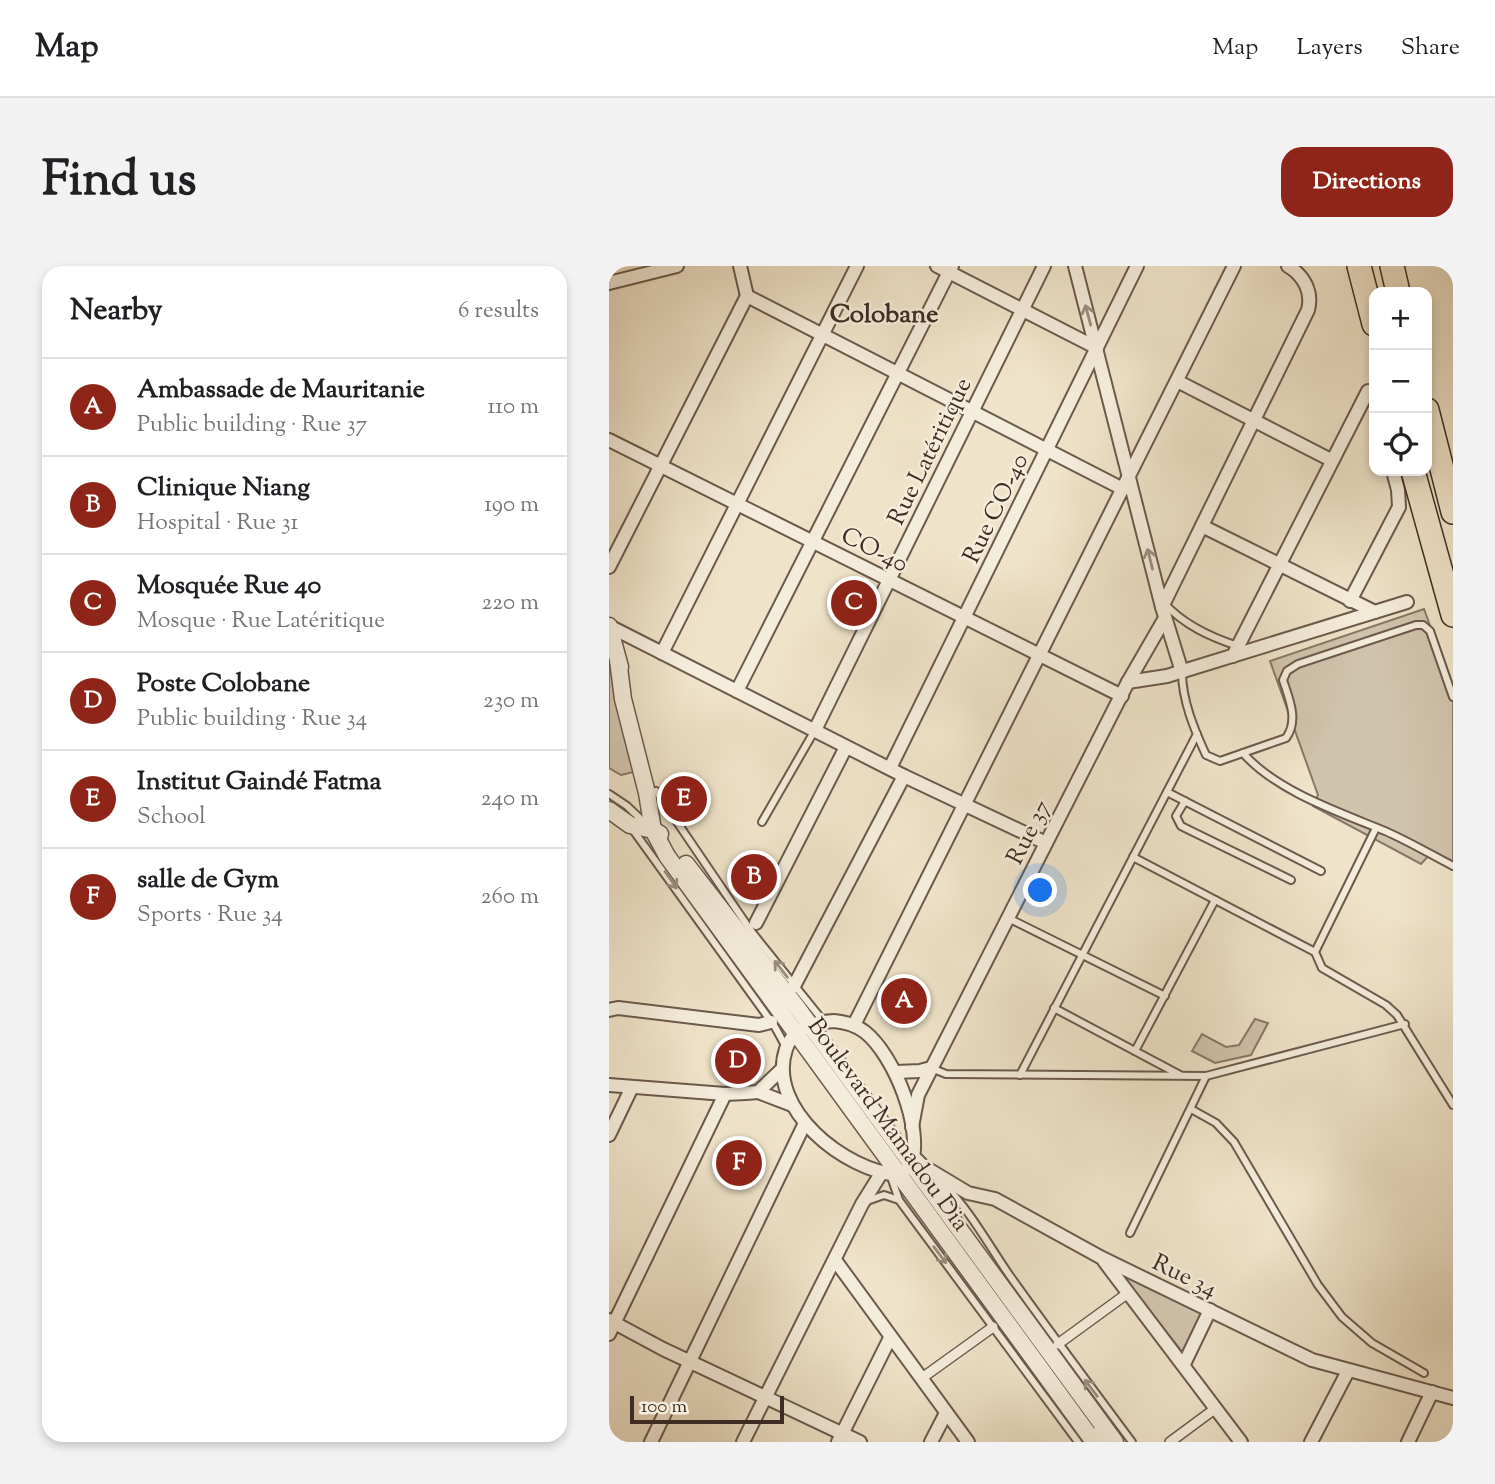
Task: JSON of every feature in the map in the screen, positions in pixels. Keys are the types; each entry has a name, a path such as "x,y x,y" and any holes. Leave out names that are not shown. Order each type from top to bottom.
{"highway":[{"path":"1359,266 1369,305"},
{"path":"1371,266 1376,287"},
{"path":"1392,266 1397,287"},
{"path":"1428,413 1453,512"},
{"path":"1414,476 1453,615"},
{"path":"1421,476 1453,608"}],"street":[{"path":"609,567 747,296 740,266"},
{"path":"662,653 857,266"},
{"name":"Rue Latéritique","path":"815,730 1044,266"},
{"path":"1075,266 1182,671"},
{"name":"Rue CO-40","path":"890,768 1137,266"},
{"path":"854,1025 1234,266"},
{"name":"Rue 37","path":"912,1127 918,1094 1122,696 1305,317 1310,293 1301,277 1287,266"},
{"path":"609,283 668,267"},
{"path":"737,691 898,374 946,268 1097,348"},
{"path":"747,296 1123,489"},
{"path":"1177,381 1331,460"},
{"path":"1236,651 1331,460 1369,393"},
{"name":"CO-40","path":"609,440 1122,696"},
{"path":"1350,601 1399,507 1394,476"},
{"path":"1202,526 1375,612"},
{"path":"1128,682 1158,679 1236,651 1407,602"},
{"path":"609,626 904,776 1046,843"},
{"path":"609,626 618,660 623,699 669,841"},
{"path":"753,927 846,747"},
{"path":"795,986 904,776"},
{"path":"635,821 645,808 651,792"},
{"path":"651,792 653,830"},
{"path":"609,810 653,830 669,841"},
{"name":"Boulevard Mamadou Dia","path":"653,830 667,856 803,1032"},
{"name":"Boulevard Mamadou Dia","path":"669,841 1094,1442"},
{"path":"609,1010 759,1025 771,1022"},
{"path":"743,1442 862,1204 900,1169 912,1127 896,1072 874,1041 854,1025 844,1022 803,1032 781,1070 758,1092"},
{"path":"896,1072 931,1068"},
{"path":"781,1070 792,1105"},
{"path":"609,1085 725,1094 758,1092 792,1105"},
{"path":"609,1135 632,1087"},
{"path":"725,1094 611,1326 766,1396 840,1438 860,1442"},
{"name":"Rue 34","path":"792,1105 805,1122 833,1148 900,1169 934,1173 968,1194 995,1199 1102,1258 1312,1360 1453,1398"},
{"path":"651,1442 805,1122"},
{"name":"Boulevard Mamadou Dia","path":"900,1169 952,1220 1115,1442"},
{"path":"1102,1258 1241,1442"},
{"path":"835,1260 968,1442"},
{"path":"1058,1344 1128,1293"},
{"path":"1184,1364 1210,1310"},
{"path":"922,1378 993,1326"},
{"path":"840,1438 890,1338"},
{"path":"1311,1442 1348,1370"},
{"path":"1408,1442 1432,1392"},
{"path":"1170,1442 1216,1408"},
{"path":"931,1442 946,1413"}],"lane":[{"path":"1164,609 1236,651"},
{"path":"1182,671 1182,688 1197,734 1206,755 1220,761 1286,738 1291,731 1293,713 1283,680 1287,671 1299,664 1416,625 1423,625 1430,631 1453,697"},
{"path":"762,822 815,730"},
{"path":"1020,1075 1197,734"},
{"path":"1243,753 1267,775 1453,866"},
{"path":"609,794 635,821 771,1022 803,1032 795,986 651,792"},
{"path":"1167,792 1321,871"},
{"path":"1185,801 1175,816 1181,826 1291,880"},
{"path":"1315,952 1376,828"},
{"path":"1133,858 1315,952 1322,968 1386,1005 1405,1024 1453,1105"},
{"path":"1135,1051 1215,900"},
{"path":"1008,918 1164,996"},
{"path":"1054,1008 1182,1076"},
{"path":"931,1068 946,1074 1206,1076 1405,1024"},
{"path":"1131,1233 1206,1076"},
{"path":"1191,1109 1216,1123 1234,1142 1318,1284 1342,1317 1372,1343 1424,1373"},
{"path":"899,1200 900,1169"},
{"path":"900,1169 1104,1442"},
{"path":"934,1173 945,1194 952,1220"},
{"path":"934,1173 965,1206 1001,1264 1132,1442"},
{"path":"862,1204 884,1195 899,1200 1078,1442"}],"shaded area":[{"path":"1424,609 1453,688 1453,868 1431,853 1421,864 1313,806 1318,795 1270,661"},
{"path":"609,662 638,771 621,775 609,768"},
{"path":"1255,1019 1268,1023 1251,1055 1215,1063 1192,1051 1202,1034 1226,1047 1239,1045"},
{"path":"1119,1272 1202,1311 1183,1353"}],"place":[{"name":"Mosquée Rue 40","path":"854,603"},
{"name":"Institut Gaindé Fatma","path":"684,799"},
{"name":"Clinique Niang","path":"754,877"},
{"name":"Ambassade de Mauritanie","path":"904,1001"},
{"name":"Poste Colobane","path":"738,1061"},
{"name":"salle de Gym","path":"739,1163"}],"district":[{"name":"Colobane","path":"884,313"}]}
